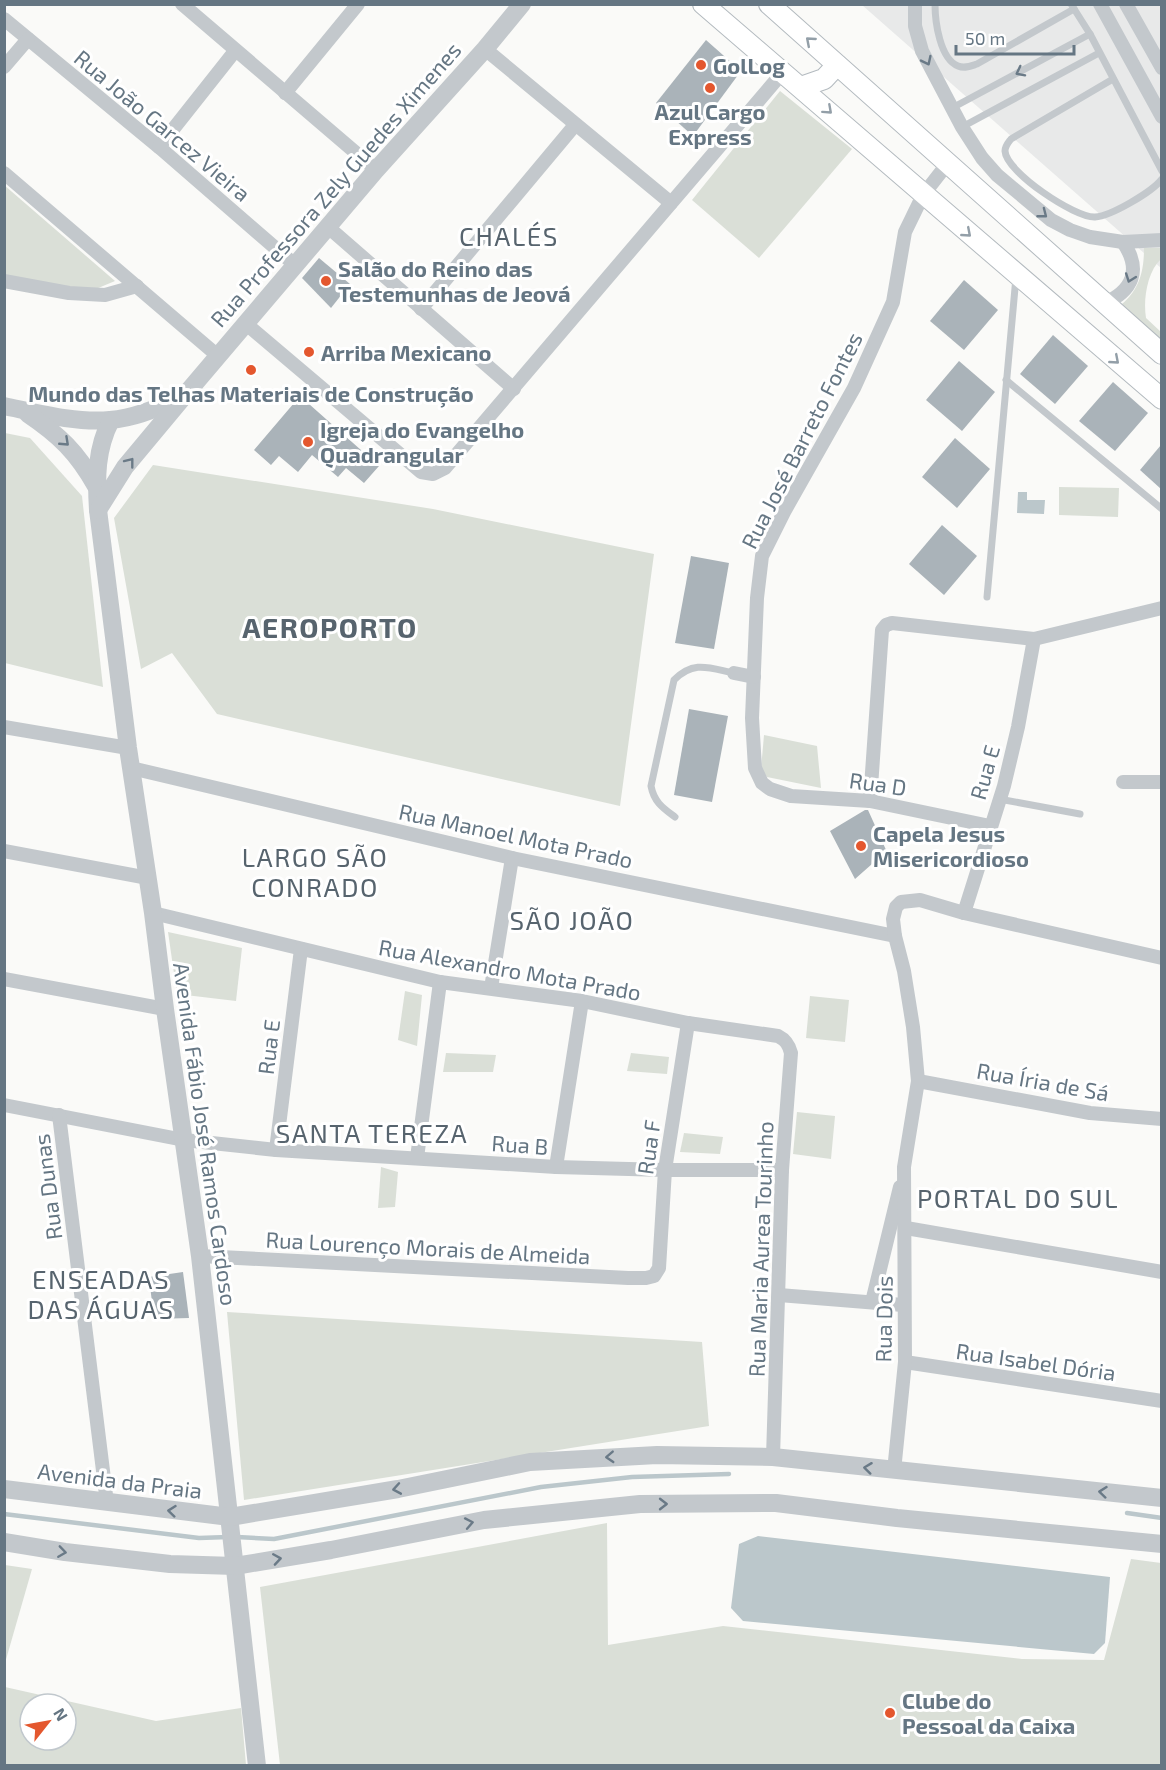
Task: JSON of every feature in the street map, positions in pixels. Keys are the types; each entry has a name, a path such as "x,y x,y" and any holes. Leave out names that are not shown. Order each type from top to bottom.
{"main road":[{"path":"703,4 1161,399"},
{"path":"769,4 1161,354"},
{"path":"801,87 824,79 837,65"}],"street":[{"path":"285,93 357,4"},
{"name":"Rua Professora Zely Guedes Ximenes","path":"98,510 125,468 245,323 522,4"},
{"path":"915,4 915,26 922,51 962,127 997,176 1051,220 1070,230 1090,237 1123,242 1161,240"},
{"path":"1100,4 1161,117"},
{"path":"1126,4 1161,68"},
{"path":"191,7 235,51 376,170"},
{"name":"Rua João Garcez Vieira","path":"4,19 159,147 295,265"},
{"path":"4,67 28,39"},
{"path":"485,49 671,202"},
{"path":"159,147 235,51"},
{"path":"245,323 421,472 433,474 445,468 514,389 783,72"},
{"path":"421,309 575,124"},
{"name":"Rua José Barreto Fontes","path":"762,783 755,768 753,718 757,598 762,556 784,512 854,388 893,302 905,232 923,195 948,163"},
{"path":"4,173 218,356"},
{"path":"328,227 514,389"},
{"path":"1103,304 1114,299 1129,285 1133,274 1134,264 1131,253 1123,242"},
{"path":"4,281 69,293 105,295 137,286"},
{"path":"13,407 74,419 111,420 161,407 185,395"},
{"path":"13,407 48,427 68,444 83,463 96,486"},
{"name":"Avenida Fábio José Ramos Cardoso","path":"111,420 99,449 96,486 98,510 128,748 200,1256 257,1766"},
{"path":"870,801 882,630 886,625 892,622 1034,639 1161,608"},
{"name":"Rua E","path":"964,913 999,799 1018,727 1034,639"},
{"path":"734,673 754,677"},
{"path":"4,727 128,748"},
{"name":"Rua Manoel Mota Prado","path":"131,768 512,858 895,936"},
{"path":"1123,782 1161,782"},
{"name":"Rua D","path":"762,783 770,789 791,796 870,801 990,826"},
{"path":"4,851 148,878"},
{"path":"490,988 512,858"},
{"name":"Rua Dois","path":"872,1302 904,1167 918,1081 913,1027 893,919 896,907 901,902 920,900 964,913"},
{"name":"Rua Alexandro Mota Prado","path":"153,913 440,982 582,1001 688,1023 778,1036 788,1044"},
{"path":"964,913 1161,958"},
{"name":"Rua E","path":"276,1150 301,950"},
{"path":"4,978 165,1009"},
{"path":"417,1158 440,982"},
{"path":"556,1167 582,1001"},
{"name":"Rua F","path":"654,1276 659,1268 665,1170 688,1023"},
{"name":"Rua Maria Aurea Tourinho","path":"773,1457 782,1170 791,1053 788,1044"},
{"name":"Rua Íria de Sá","path":"918,1081 1090,1113 1161,1119"},
{"name":"Rua B","path":"4,1105 184,1140 276,1150 556,1167 782,1170"},
{"name":"Rua Dunas","path":"59,1115 107,1503"},
{"name":"Rua Dois","path":"894,1471 905,1362 904,1167"},
{"path":"906,1228 1161,1272"},
{"name":"Rua Lourenço Morais de Almeida","path":"200,1256 628,1278 654,1276"},
{"path":"779,1295 903,1305"},
{"name":"Rua Isabel Dória","path":"905,1362 1161,1401"},
{"name":"Avenida da Praia","path":"4,1489 230,1520 530,1462 657,1455 773,1457 1161,1497"},
{"path":"4,1542 170,1564 331,1550 484,1520 640,1504 776,1503 897,1518 1161,1544"}],"lane":[{"path":"935,4 935,19 948,57 957,66 965,68 978,64 1073,7 1090,34 1161,171"},
{"path":"952,108 1090,34"},
{"path":"962,127 1100,53"},
{"path":"1113,79 1011,139 1005,151 1007,157 1015,168 1058,203 1078,215 1093,218 1117,210 1156,186 1161,179"},
{"path":"987,597 1017,275"},
{"path":"1006,380 1161,509"},
{"path":"675,818 658,804 651,786 674,680 684,671 694,667 734,673"},
{"path":"999,799 1080,814"}],"shaded area":[{"path":"862,5 1161,5 1161,268"},
{"path":"780,91 852,149 759,258 692,200"},
{"path":"4,185 115,281 91,291 5,278"},
{"path":"1144,248 1161,248 1161,259 1149,279 1145,303 1146,318 1161,332 1161,339 1122,304 1133,292 1140,279"},
{"path":"5,433 30,438 82,496 103,687 5,663"},
{"path":"153,465 433,509 654,554 620,806 217,714 172,653 141,669 114,518"},
{"path":"1059,487 1119,488 1118,517 1059,515"},
{"path":"1018,492 1027,492 1027,500 1045,500 1044,514 1017,513"},
{"path":"764,735 817,746 821,788 767,777 761,769"},
{"path":"168,932 242,948 236,1001 177,994"},
{"path":"405,991 422,995 417,1046 398,1040"},
{"path":"810,996 849,1000 845,1042 806,1038"},
{"path":"446,1053 496,1055 493,1072 443,1072"},
{"path":"631,1053 669,1057 667,1074 627,1071"},
{"path":"797,1112 835,1116 831,1159 793,1154"},
{"path":"684,1133 723,1137 720,1154 680,1152"},
{"path":"381,1167 398,1172 395,1207 378,1208"},
{"path":"227,1312 702,1342 709,1426 244,1500"},
{"path":"607,1523 608,1645 723,1626 1022,1659 1104,1660 1131,1559 1161,1563 1161,1765 280,1765 260,1587"},
{"path":"758,1536 1110,1577 1105,1643 1094,1654 743,1621 731,1608 739,1544"},
{"path":"4,1565 32,1569 5,1663"},
{"path":"5,1687 27,1692 18,1692 18,1752 78,1752 78,1703 156,1721 241,1708 246,1765 5,1765"}],"building":[{"path":"706,40 741,71 693,136 656,103"},
{"name":"Salão do Reino das Testemunhas de Jeová","path":"319,258 350,284 331,308 302,278"},
{"path":"964,280 998,310 964,350 930,321"},
{"path":"1053,335 1088,366 1055,404 1020,374"},
{"path":"959,361 995,392 962,431 926,400"},
{"path":"1113,382 1148,413 1115,451 1079,421"},
{"path":"300,396 379,466 364,483 346,468 338,477 312,455 298,472 279,456 271,465 254,450"},
{"path":"955,438 990,469 957,508 922,477"},
{"path":"1161,445 1161,489 1140,470"},
{"path":"942,525 977,556 944,595 909,564"},
{"path":"691,556 729,563 714,649 675,643"},
{"path":"689,709 728,716 712,802 674,795"},
{"name":"Capela Jesus Misericordioso","path":"868,810 891,861 872,864 855,879 830,831"},
{"path":"183,1272 189,1318 154,1319 149,1277"}],"waterway":[{"path":"237,1537 274,1539 541,1487 632,1477 729,1474"},
{"path":"1127,1513 1162,1518"},
{"path":"4,1514 199,1538 228,1537"}],"place":[{"name":"GolLog","path":"701,65"},
{"name":"Azul Cargo Express","path":"710,88"},
{"name":"Salão do Reino das Testemunhas de Jeová","path":"326,281"},
{"name":"Arriba Mexicano","path":"309,352"},
{"name":"Mundo das Telhas Materiais de Construção","path":"251,370"},
{"name":"Igreja do Evangelho Quadrangular","path":"308,442"},
{"name":"Capela Jesus Misericordioso","path":"861,846"},
{"name":"Clube do Pessoal da Caixa","path":"890,1713"}],"district":[{"name":"CHALÉS","path":"509,235"},
{"name":"AEROPORTO","path":"330,627"},
{"name":"LARGO SÃO CONRADO","path":"315,871"},
{"name":"SÃO JOÃO","path":"572,919"},
{"name":"SANTA TEREZA","path":"372,1132"},
{"name":"PORTAL DO SUL","path":"1018,1197"},
{"name":"ENSEADAS DAS ÁGUAS","path":"101,1293"}]}
